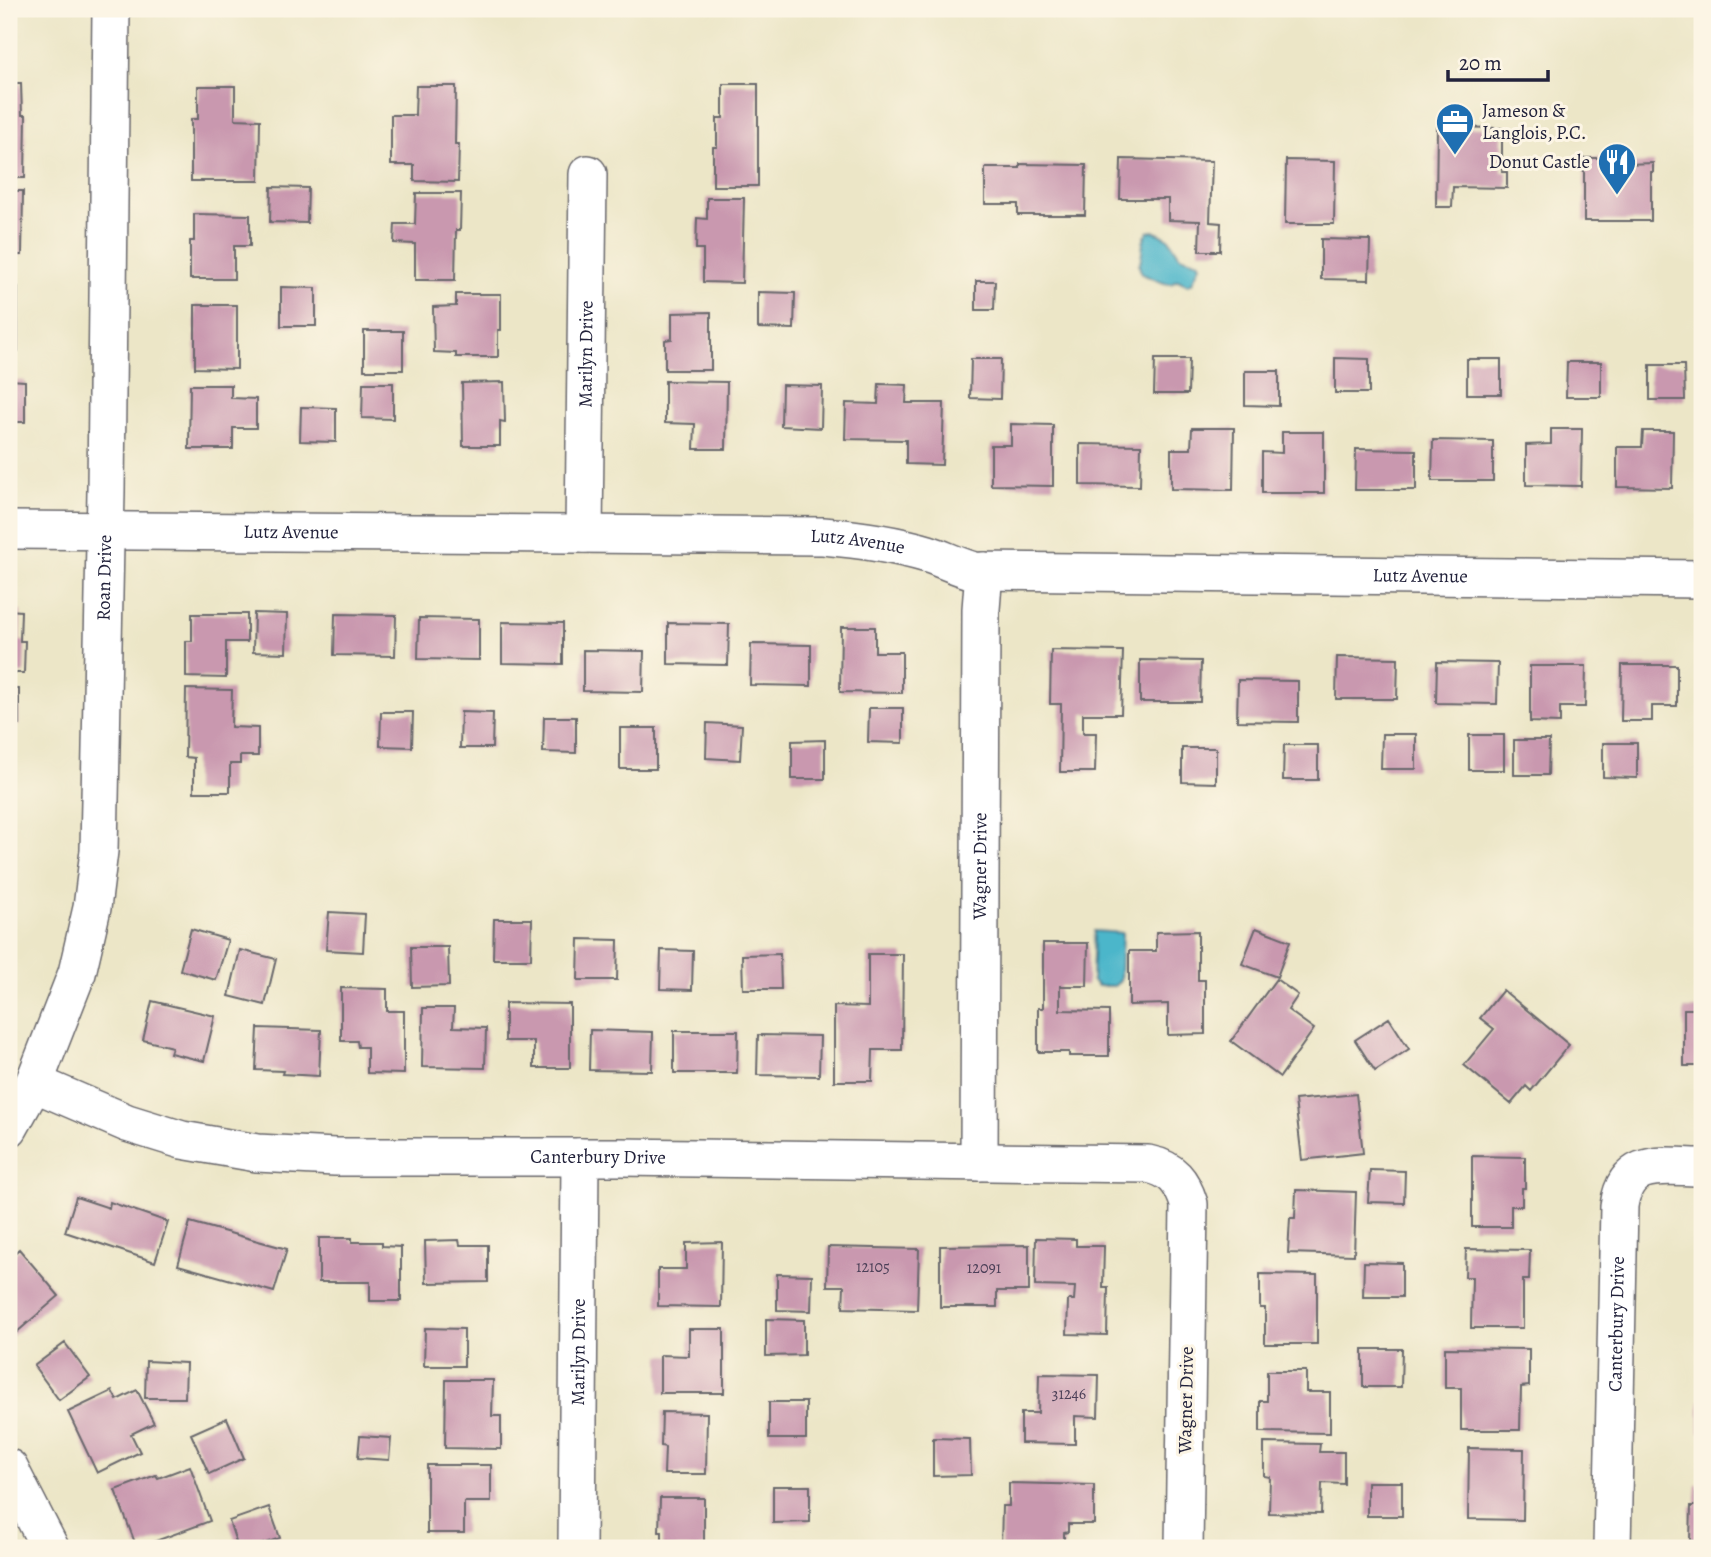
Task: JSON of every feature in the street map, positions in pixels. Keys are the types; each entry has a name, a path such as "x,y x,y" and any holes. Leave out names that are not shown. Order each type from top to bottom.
{"street":[{"name":"Roan Drive","path":"9,1128 34,1083 77,973 92,908 99,851 106,531 111,9"},
{"name":"Marilyn Drive","path":"584,534 588,174"},
{"name":"Lutz Avenue","path":"9,530 849,538 927,554 962,568 984,571 1702,579"},
{"name":"Wagner Drive","path":"979,1162 981,608 984,571"},
{"name":"Canterbury Drive","path":"34,1083 127,1124 182,1140 257,1153 335,1157 580,1157 1149,1164 1172,1173"},
{"name":"Marilyn Drive","path":"577,1548 580,1157"},
{"name":"Canterbury Drive","path":"1612,1548 1621,1192 1628,1179 1639,1170 1657,1167 1702,1167"},
{"name":"Wagner Drive","path":"1172,1173 1183,1186 1189,1204 1184,1548"},
{"path":"9,1468 50,1548"}],"water":[{"path":"1154,231 1169,239 1180,256 1199,262 1192,283 1188,285 1178,280 1171,284 1164,283 1142,274 1139,266 1144,240 1148,232"},
{"path":"1094,931 1122,933 1120,981 1114,986 1098,986 1092,980"}],"building":[{"path":"9,83 21,83 22,115 26,115 25,178 9,178"},
{"path":"723,84 758,84 758,186 713,186 713,147 717,147 717,118 723,118"},
{"path":"198,86 235,86 235,119 260,120 259,181 191,181 191,119 198,119"},
{"path":"416,86 456,86 455,144 459,144 458,182 414,181 414,165 391,165 391,115 415,115"},
{"path":"1437,127 1502,128 1502,172 1507,172 1507,188 1453,187 1452,207 1436,207"},
{"name":"Donut Castle","path":"1582,158 1626,158 1626,164 1653,163 1651,221 1584,221"},
{"path":"1121,159 1212,161 1210,222 1221,223 1220,251 1199,251 1200,221 1168,220 1168,199 1120,199"},
{"path":"1286,160 1335,161 1334,224 1285,224"},
{"path":"1020,164 1086,165 1085,215 1018,215 1018,204 985,204 985,168 1020,168"},
{"path":"271,187 308,188 307,223 270,222"},
{"path":"9,191 23,191 22,255 9,255"},
{"path":"416,193 461,193 460,230 456,230 455,280 415,280 415,244 394,243 395,224 415,224"},
{"path":"707,198 744,198 742,283 703,282 703,249 696,249 697,218 707,219"},
{"path":"194,214 250,215 250,246 234,246 234,279 190,279 190,241 194,241"},
{"path":"1321,239 1370,240 1369,280 1321,279"},
{"path":"976,281 995,281 994,310 976,310"},
{"path":"9,287 18,287 18,351 9,351"},
{"path":"281,287 316,288 316,326 281,326"},
{"path":"758,292 795,293 794,329 758,328"},
{"path":"456,294 501,294 498,357 456,357 456,353 434,352 433,307 456,306"},
{"path":"195,305 237,305 237,369 195,368"},
{"path":"711,312 711,370 665,370 665,340 672,339 672,313"},
{"path":"364,331 403,331 403,370 364,370"},
{"path":"1335,358 1369,359 1369,393 1335,393"},
{"path":"971,359 1001,359 1000,399 970,398"},
{"path":"1155,359 1189,359 1188,394 1154,394"},
{"path":"1467,359 1501,359 1501,394 1467,394"},
{"path":"1567,362 1601,362 1601,397 1566,397"},
{"path":"1650,365 1684,365 1685,400 1650,400"},
{"path":"1245,371 1279,371 1279,406 1245,405"},
{"path":"9,380 25,381 25,422 9,422"},
{"path":"665,381 727,382 726,449 694,449 695,424 665,423"},
{"path":"504,382 505,422 500,421 500,446 463,446 462,383"},
{"path":"363,383 393,383 393,419 362,418"},
{"path":"879,384 907,385 906,403 944,403 942,465 906,464 906,440 845,439 846,403 878,404"},
{"path":"190,385 231,385 231,398 256,399 256,428 233,428 233,449 189,449"},
{"path":"782,385 822,386 821,428 781,426"},
{"path":"301,407 336,408 336,442 300,441"},
{"path":"1011,424 1053,425 1053,486 991,485 991,445 1011,445"},
{"path":"1192,428 1234,428 1233,490 1171,489 1171,449 1191,449"},
{"path":"1551,429 1582,429 1581,486 1526,485 1526,445 1551,444"},
{"path":"1643,431 1673,431 1672,488 1617,487 1617,447 1642,447"},
{"path":"1282,432 1324,432 1324,493 1262,493 1262,452 1282,453"},
{"path":"1433,440 1493,441 1493,481 1432,481"},
{"path":"1080,444 1141,445 1140,486 1080,485"},
{"path":"1356,449 1416,450 1416,490 1355,490"},
{"path":"9,610 21,611 20,641 25,641 24,673 9,673"},
{"path":"254,613 287,614 286,653 253,652"},
{"path":"192,614 247,614 247,642 226,642 226,678 186,677 186,641 192,641"},
{"path":"335,614 396,615 395,656 334,655"},
{"path":"419,618 479,619 479,660 418,659"},
{"path":"502,622 563,623 563,664 502,663"},
{"path":"668,623 729,624 728,665 668,664"},
{"path":"841,627 875,627 875,652 902,652 902,693 840,692"},
{"path":"751,644 811,645 811,686 750,685"},
{"path":"583,650 644,651 643,692 583,691"},
{"path":"1051,650 1123,651 1121,714 1083,714 1083,733 1096,733 1095,772 1060,772 1061,704 1050,704"},
{"path":"1337,657 1398,658 1397,699 1336,699"},
{"path":"1140,660 1201,661 1200,702 1140,702"},
{"path":"1437,662 1498,663 1497,704 1436,703"},
{"path":"1622,665 1677,665 1677,706 1652,706 1652,721 1621,721"},
{"path":"1530,666 1586,666 1585,707 1560,707 1560,723 1530,722"},
{"path":"1238,680 1298,681 1298,722 1237,721"},
{"path":"9,689 19,689 19,725 9,725"},
{"path":"186,689 232,690 231,727 258,728 258,756 240,756 240,764 230,764 230,792 194,792 194,758 185,757"},
{"path":"869,708 903,708 903,743 868,742"},
{"path":"381,712 413,712 412,747 380,746"},
{"path":"461,712 493,713 492,748 460,748"},
{"path":"544,717 576,717 576,753 543,752"},
{"path":"707,723 742,725 740,760 706,758"},
{"path":"620,728 656,728 656,769 620,769"},
{"path":"1382,734 1416,734 1416,769 1381,769"},
{"path":"1469,735 1504,735 1504,770 1469,770"},
{"path":"825,740 825,779 792,779 792,741"},
{"path":"1514,740 1549,740 1548,775 1514,775"},
{"path":"1603,743 1637,743 1637,778 1603,777"},
{"path":"1284,745 1318,745 1318,780 1283,780"},
{"path":"1182,748 1216,748 1216,783 1182,782"},
{"path":"329,912 365,914 363,952 326,950"},
{"path":"494,919 532,919 531,959 493,959"},
{"path":"1256,928 1290,941 1277,977 1242,964"},
{"path":"191,929 228,940 216,980 180,970"},
{"path":"1198,931 1198,980 1205,980 1205,1034 1168,1035 1168,1004 1129,1005 1129,951 1156,951 1156,932"},
{"path":"579,939 618,940 617,980 578,980"},
{"path":"1043,943 1088,943 1087,986 1060,986 1060,1010 1109,1011 1109,1056 1069,1056 1069,1052 1038,1052 1038,1008 1043,1008"},
{"path":"411,947 448,947 449,986 412,987"},
{"path":"240,950 276,959 265,1005 229,996"},
{"path":"661,950 693,951 692,990 660,989"},
{"path":"780,954 781,989 743,989 742,955"},
{"path":"868,954 903,954 902,1050 873,1050 872,1081 834,1081 834,1006 868,1007"},
{"path":"1276,979 1298,995 1288,1010 1314,1029 1280,1077 1231,1041"},
{"path":"341,988 387,989 387,1011 404,1011 404,1074 367,1073 367,1047 358,1047 357,1041 341,1041"},
{"path":"1503,990 1569,1045 1531,1091 1526,1086 1511,1104 1464,1065 1494,1029 1480,1018"},
{"path":"152,1001 215,1016 204,1061 170,1053 172,1047 143,1040"},
{"path":"505,1003 570,1004 570,1068 534,1068 534,1041 505,1041"},
{"path":"423,1008 454,1008 453,1027 486,1028 485,1068 422,1067"},
{"path":"1684,1009 1702,1009 1702,1066 1684,1066"},
{"path":"1389,1018 1409,1049 1375,1071 1355,1040"},
{"path":"258,1028 321,1030 319,1076 256,1070"},
{"path":"590,1030 653,1032 652,1071 589,1070"},
{"path":"674,1031 738,1031 737,1073 674,1073"},
{"path":"758,1035 820,1036 819,1076 757,1075"},
{"path":"1356,1094 1363,1153 1302,1160 1295,1100"},
{"path":"1472,1156 1525,1157 1522,1206 1511,1206 1511,1227 1472,1227"},
{"path":"1370,1170 1405,1171 1404,1203 1368,1202"},
{"path":"1296,1190 1356,1192 1354,1255 1288,1253 1290,1218 1295,1218"},
{"path":"76,1197 109,1208 110,1202 168,1222 155,1262 65,1232"},
{"path":"190,1222 287,1249 274,1292 178,1265"},
{"path":"319,1238 352,1238 352,1242 382,1242 382,1246 401,1247 401,1301 370,1301 370,1282 319,1282"},
{"path":"1036,1238 1076,1239 1076,1246 1104,1246 1103,1288 1108,1288 1107,1335 1067,1334 1068,1300 1074,1300 1075,1287 1035,1286"},
{"path":"459,1240 460,1245 488,1245 488,1282 426,1283 425,1241"},
{"path":"722,1242 721,1307 658,1306 658,1269 686,1269 686,1243"},
{"path":"1029,1245 1029,1291 997,1291 997,1307 940,1307 940,1246"},
{"path":"828,1247 919,1249 917,1310 843,1308 844,1286 827,1286"},
{"path":"19,1249 59,1296 10,1338 9,1258"},
{"path":"1466,1249 1530,1250 1529,1280 1523,1280 1523,1328 1471,1328 1472,1277 1465,1277"},
{"path":"1364,1262 1402,1263 1402,1297 1363,1297"},
{"path":"777,1274 812,1275 811,1311 777,1310"},
{"path":"1260,1274 1317,1275 1317,1344 1265,1344 1265,1308 1260,1308"},
{"path":"766,1319 804,1320 804,1355 766,1356"},
{"path":"425,1328 464,1329 464,1366 424,1366"},
{"path":"689,1329 724,1329 724,1393 660,1393 660,1355 689,1356"},
{"path":"65,1343 90,1377 59,1400 34,1366"},
{"path":"1445,1348 1529,1349 1529,1386 1521,1387 1520,1430 1461,1430 1461,1388 1445,1388"},
{"path":"1363,1349 1402,1349 1401,1387 1363,1387"},
{"path":"146,1361 186,1363 185,1398 145,1398"},
{"path":"1267,1371 1306,1371 1306,1392 1330,1392 1330,1433 1260,1432 1260,1401 1267,1401"},
{"path":"1039,1374 1099,1375 1098,1417 1075,1416 1075,1444 1021,1443 1021,1413 1038,1413"},
{"path":"446,1380 493,1380 492,1416 501,1416 501,1449 445,1448"},
{"path":"137,1390 154,1423 131,1434 140,1452 97,1473 68,1412 112,1391 117,1400"},
{"path":"1702,1401 1702,1433 1699,1433 1699,1402"},
{"path":"769,1402 806,1402 806,1439 769,1439"},
{"path":"662,1412 707,1413 706,1474 664,1474"},
{"path":"227,1418 244,1458 209,1474 191,1434"},
{"path":"360,1436 391,1438 389,1460 358,1458"},
{"path":"933,1438 970,1439 971,1475 933,1476"},
{"path":"1264,1443 1320,1444 1319,1452 1344,1452 1344,1484 1322,1483 1321,1514 1269,1513 1270,1477 1264,1476"},
{"path":"1469,1448 1524,1449 1523,1520 1468,1519"},
{"path":"427,1465 491,1465 491,1502 464,1502 464,1533 427,1533"},
{"path":"190,1466 210,1521 137,1548 115,1490"},
{"path":"1367,1482 1402,1482 1402,1516 1367,1516"},
{"path":"1009,1483 1094,1485 1094,1524 1068,1524 1068,1532 1064,1533 1064,1548 1001,1548 1002,1506 1009,1506"},
{"path":"1696,1484 1702,1484 1702,1541 1690,1541 1691,1506 1696,1506"},
{"path":"773,1486 810,1486 810,1522 773,1523"},
{"path":"660,1498 704,1498 704,1548 662,1548 662,1532 659,1532"},
{"path":"269,1507 280,1538 251,1548 238,1548 229,1521"}],"place":[{"name":"Jameson & Langlois, P.C.","path":"1455,156"},
{"name":"Donut Castle","path":"1617,196"}]}
